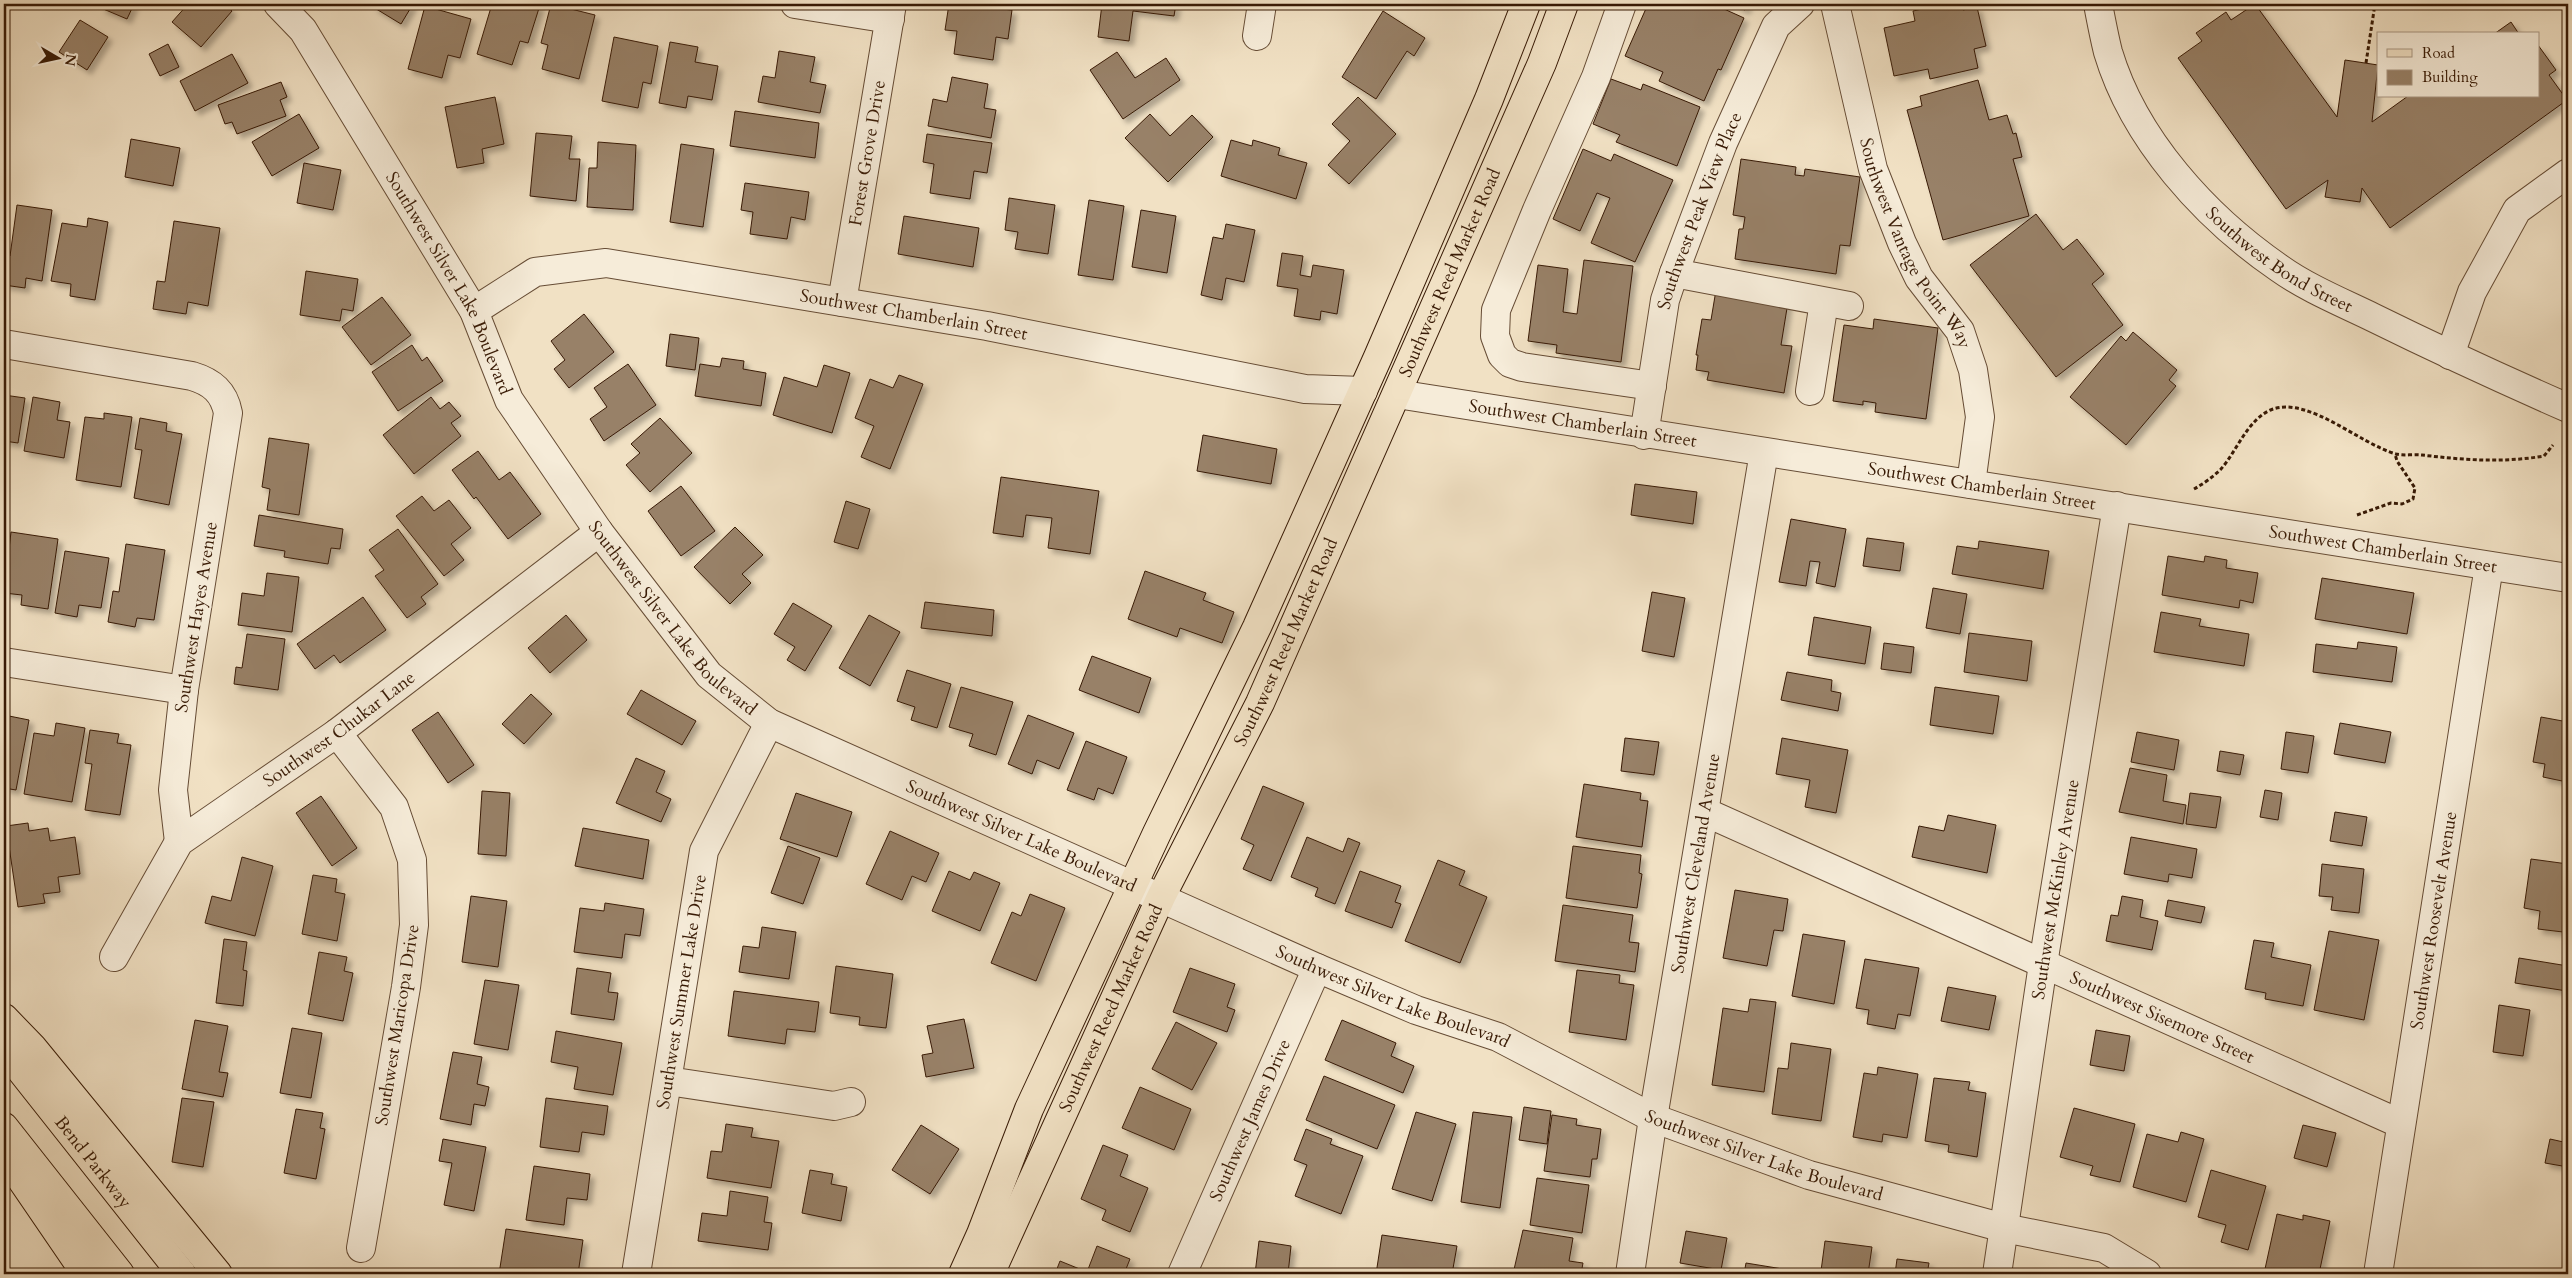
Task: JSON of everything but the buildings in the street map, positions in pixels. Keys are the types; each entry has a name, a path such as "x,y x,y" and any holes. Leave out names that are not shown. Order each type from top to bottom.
{"main road":[{"name":"Southwest Reed Market Road","path":"962,1274 981,1234 1029,1109 1132,885 1257,627 1363,391 1489,99 1526,4"},
{"name":"Southwest Reed Market Road","path":"990,1274 1160,897 1260,703 1542,63 1564,4"},
{"path":"4,1018 33,1048 218,1274"},
{"name":"Bend Parkway","path":"4,1049 182,1274"},
{"path":"4,1127 120,1274"},
{"path":"4,1154 86,1274"}],"street":[{"name":"Southwest Silver Lake Boulevard","path":"278,4 303,30 474,311 509,400 599,532 709,675 769,722 1318,968 1416,1010 1498,1037 1653,1118 1809,1175 2004,1228 2104,1248 2147,1274"},
{"path":"795,4 891,12"},
{"path":"1257,36 1262,4"},
{"path":"1622,4 1596,77 1537,210 1496,310 1495,336 1502,355 1510,363 1522,368 1652,386"},
{"name":"Southwest Peak View Place","path":"1644,434 1665,300 1674,273 1723,143 1776,26 1800,4"},
{"name":"Southwest Vantage Point Way","path":"1835,4 1873,169 1902,243 1919,278 1960,332 1973,370 1980,416 1971,484"},
{"name":"Southwest Bond Street","path":"2098,4 2108,52 2130,103 2152,142 2182,182 2223,225 2279,269 2331,297 2450,356 2568,408"},
{"name":"Forest Grove Drive","path":"842,302 891,12"},
{"path":"2450,356 2472,292 2517,210 2568,173"},
{"name":"Southwest Chamberlain Street","path":"474,311 534,272 606,263 987,326 1306,389 1363,391"},
{"path":"1674,273 1837,304 1810,392"},
{"name":"Southwest Hayes Avenue","path":"4,344 188,375 206,382 222,395 228,413 184,690 173,790 179,842"},
{"name":"Southwest Chamberlain Street","path":"1397,394 2568,578"},
{"name":"Southwest Cleveland Avenue","path":"1630,1274 1653,1118 1764,452"},
{"name":"Southwest McKinley Avenue","path":"1997,1274 2043,964 2117,506"},
{"name":"Southwest Chukar Lane","path":"114,957 179,842 337,733 599,532"},
{"name":"Southwest Roosevelt Avenue","path":"2378,1274 2489,566"},
{"path":"4,662 184,690"},
{"name":"Southwest Summer Lake Drive","path":"636,1274 704,851 769,722"},
{"name":"Southwest Maricopa Drive","path":"337,733 394,807 412,860 414,925 406,987 361,1248"},
{"name":"Southwest Sisemore Street","path":"1705,812 2401,1124"},
{"name":"Southwest James Drive","path":"1182,1274 1318,968"},
{"path":"668,1081 834,1106 851,1102"}],"path":[{"path":"2366,63 2375,4"},
{"path":"2194,490 2221,468 2256,421 2272,409 2289,407 2306,410 2395,454 2491,461 2524,460 2544,456 2553,445"},
{"path":"2357,515 2391,503 2402,504 2413,499 2415,488 2397,461 2395,454"}]}
